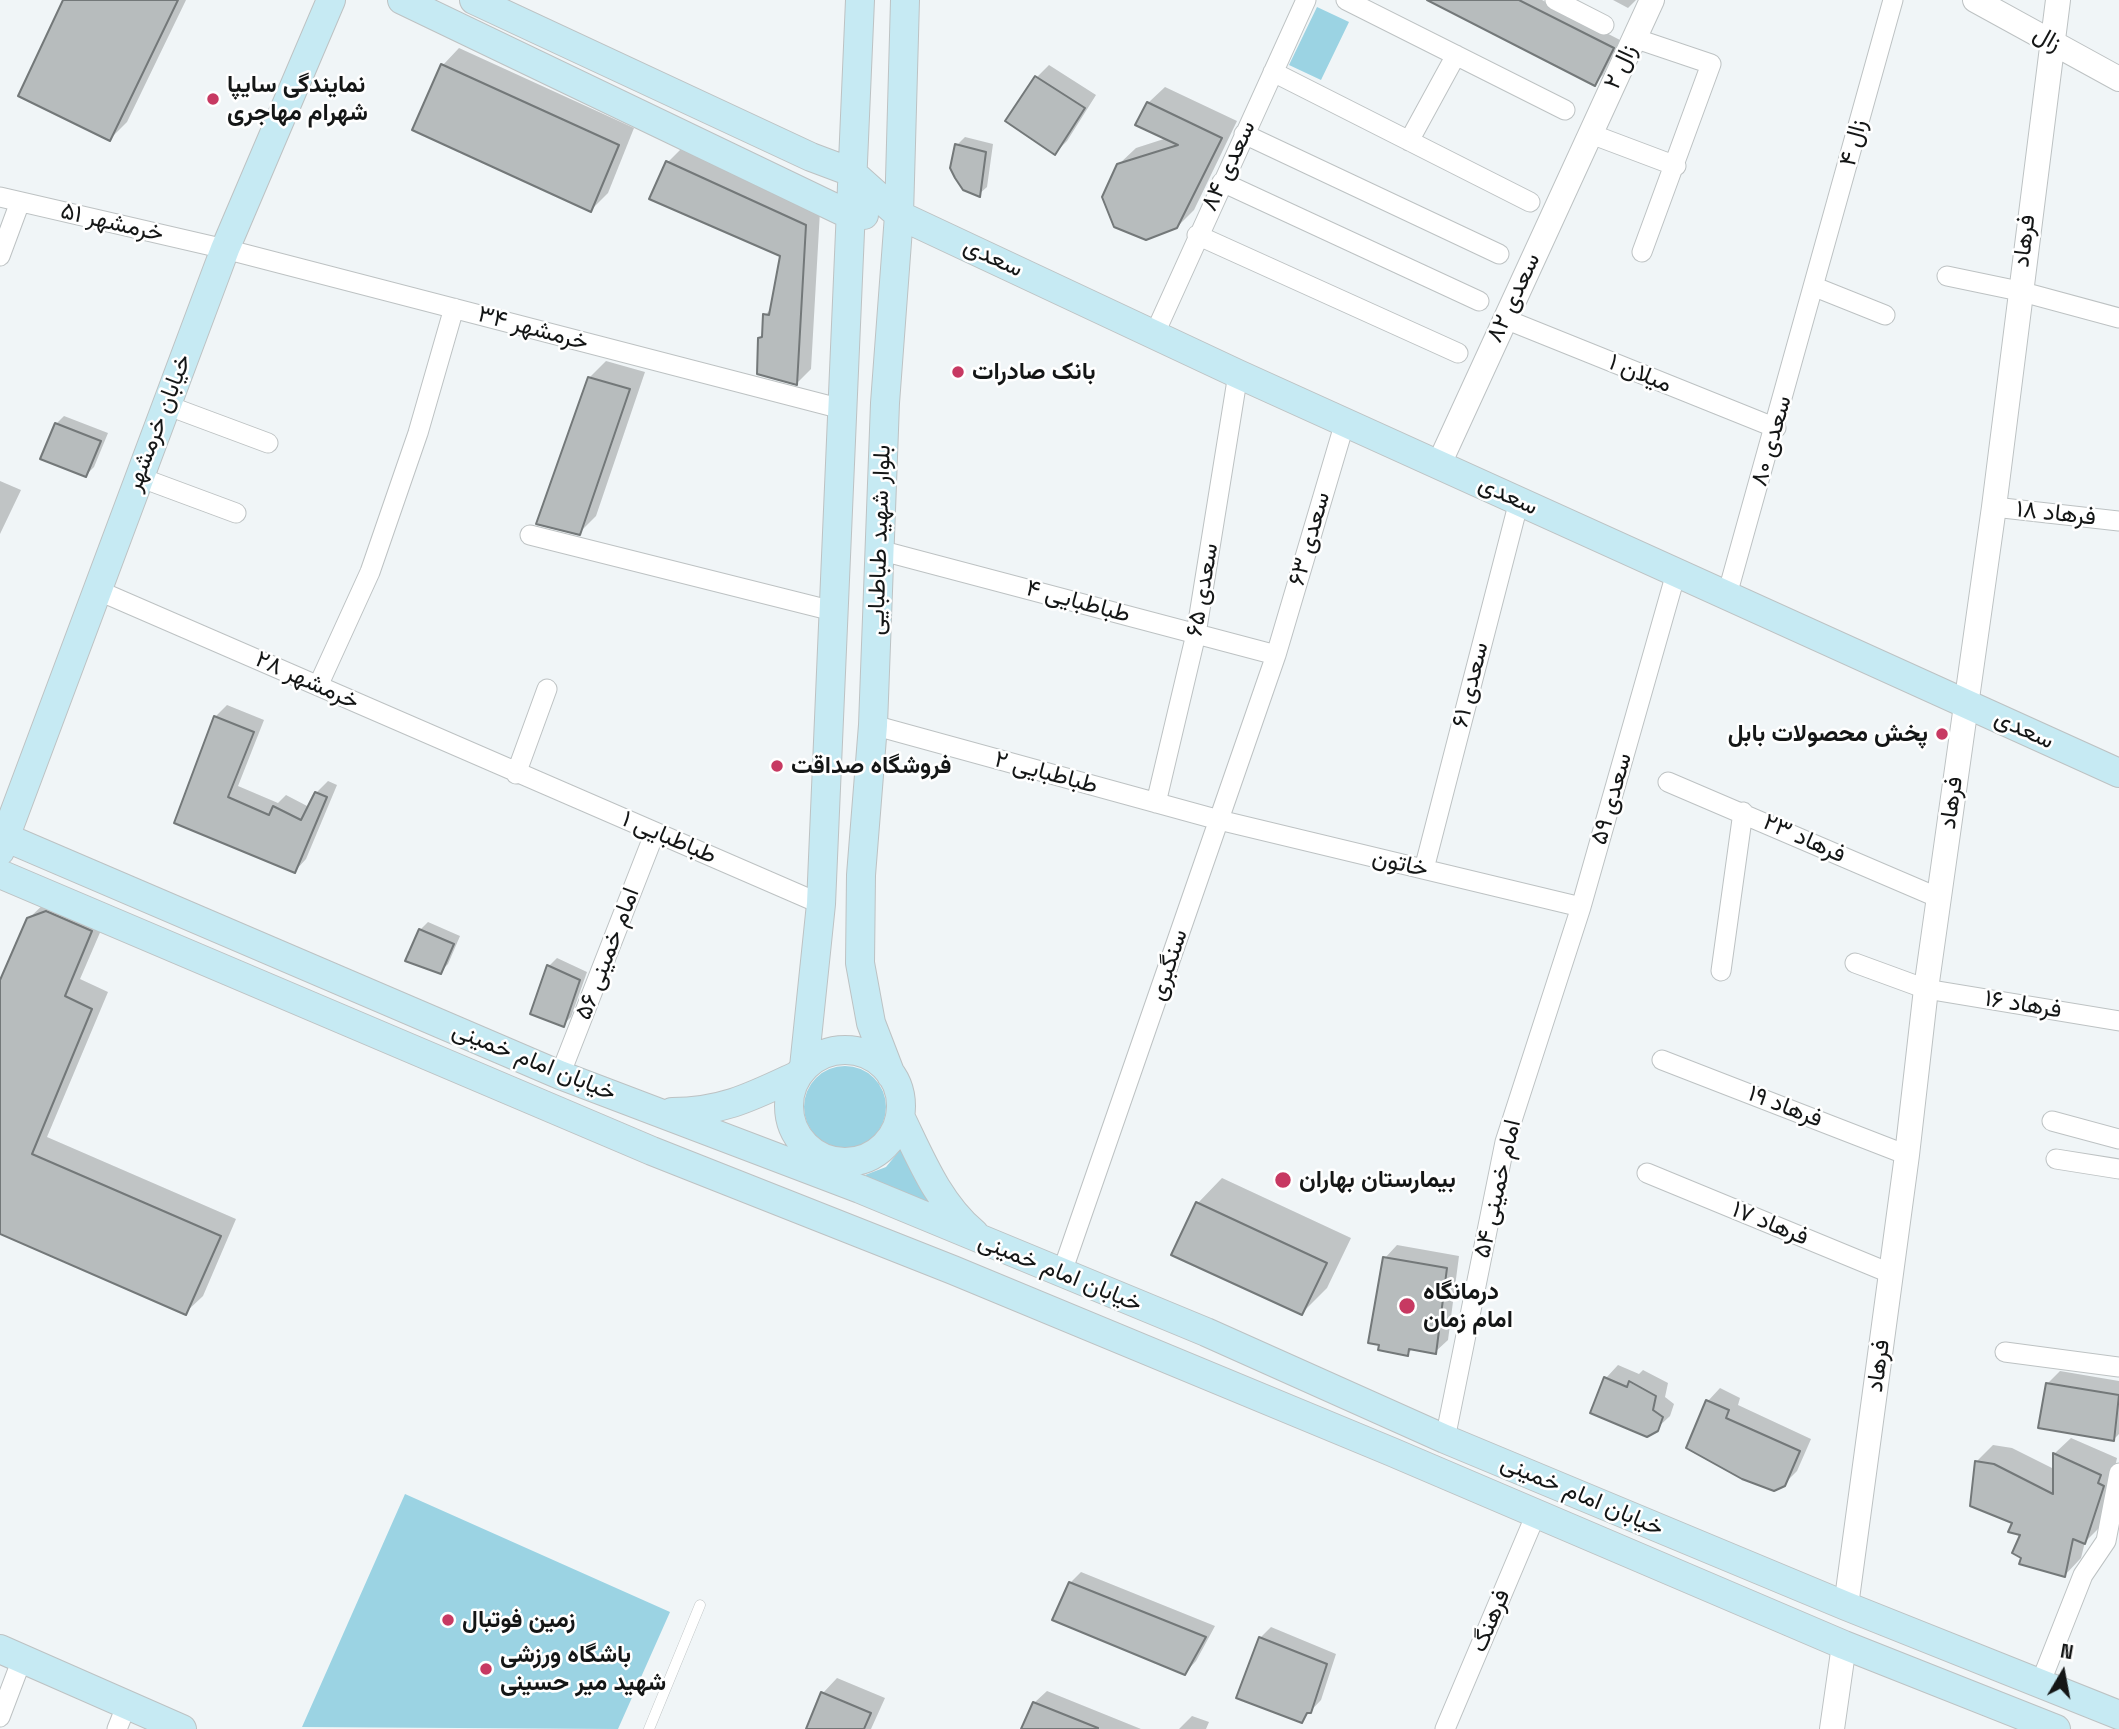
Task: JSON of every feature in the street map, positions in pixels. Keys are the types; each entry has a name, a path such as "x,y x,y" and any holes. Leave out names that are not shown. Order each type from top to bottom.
{"main road":[{"name":"خیابان خرمشهر","path":"2,841 225,249 331,0"},
{"path":"402,0 850,215 899,215"},
{"path":"474,0 788,147 850,172 899,215"},
{"name":"بلوار شهید طباطبایی","path":"801,1071 821,904 850,172 860,0"},
{"name":"بلوار شهید طباطبایی","path":"891,1075 871,1023 860,963 861,875 873,725 885,403 899,215 905,0"},
{"name":"سعدی","path":"899,215 1238,374 2119,773"},
{"name":"خیابان امام خمینی","path":"2,841 560,1075 659,1112 816,1160 859,1189 1061,1275 1206,1332 1445,1439 1846,1606 2119,1715"},
{"name":"خیابان امام خمینی","path":"0,874 744,1188 953,1270 1844,1645 2056,1729"},
{"path":"659,1112 704,1112 731,1106 801,1071 820,1056 839,1050 868,1056 891,1075 898,1087 900,1116 926,1170 958,1219 986,1243"},
{"path":"801,1071 790,1091 789,1109 793,1127 802,1142 816,1160 859,1189 896,1228 953,1270"},
{"path":"744,1188 816,1160 862,1158 884,1146 894,1132 900,1116"},
{"path":"11,1654 122,1717 183,1729"}],"street":[{"name":"سعدی ۸۴","path":"1155,333 1197,235 1306,0"},
{"path":"1346,0 1565,110"},
{"path":"1555,0 1604,24"},
{"name":"زال ۲","path":"1591,134 1652,0"},
{"name":"زال ۴","path":"1815,287 1894,0"},
{"name":"زال","path":"1975,0 2119,79"},
{"name":"فرهاد","path":"1846,1606 1892,1274 1926,989 1994,507 2019,291 2058,0"},
{"path":"1634,38 1711,64 1676,166 1642,252"},
{"path":"1409,141 1456,55"},
{"path":"1273,72 1530,202"},
{"path":"1244,134 1499,254"},
{"path":"1591,134 1676,166"},
{"name":"سعدی ۸۲","path":"1439,464 1591,134"},
{"path":"1222,182 1479,301"},
{"name":"خرمشهر ۵۱","path":"0,197 225,249"},
{"path":"0,256 20,202"},
{"path":"1197,235 1458,353"},
{"name":"خرمشهر ۳۴","path":"225,249 842,409"},
{"path":"1947,276 2019,291 2119,318"},
{"path":"1815,287 1885,314"},
{"name":"سعدی ۸۰","path":"1727,595 1815,287"},
{"path":"318,686 370,572 418,433 454,308"},
{"name":"میلان ۱","path":"1505,319 1776,428"},
{"name":"سعدی ۶۵","path":"1156,803 1196,634 1238,374"},
{"path":"166,405 268,443"},
{"name":"سعدی ۶۳","path":"1276,655 1345,422"},
{"path":"139,477 236,513"},
{"name":"سعدی ۶۱","path":"1424,869 1518,501"},
{"name":"فرهاد ۱۸","path":"1994,507 2119,521"},
{"path":"530,535 833,611"},
{"name":"طباطبایی ۴","path":"879,550 1276,655"},
{"name":"سعدی ۵۹","path":"1543,1024 1581,907 1676,573"},
{"name":"خرمشهر ۲۸","path":"97,590 516,774"},
{"name":"سنگبری","path":"1061,1275 1276,655"},
{"path":"516,774 547,689"},
{"name":"طباطبایی ۲","path":"873,725 1219,820"},
{"name":"طباطبایی ۱","path":"516,774 821,904"},
{"name":"فرهاد ۲۳","path":"1668,782 1939,898"},
{"path":"1721,971 1743,812"},
{"name":"خاتون","path":"1219,820 1581,907"},
{"name":"امام خمینی ۵۶","path":"560,1075 655,832"},
{"name":"فرهاد ۱۶","path":"1855,963 1926,989 2119,1021"},
{"name":"امام خمینی ۵۴","path":"1445,1439 1505,1142 1543,1024"},
{"name":"فرهاد ۱۹","path":"1662,1060 1907,1155"},
{"path":"2052,1121 2119,1139"},
{"path":"2056,1158 2119,1169"},
{"name":"فرهاد ۱۷","path":"1647,1173 1892,1274"},
{"path":"2005,1352 2119,1367"},
{"path":"2040,1684 2083,1575 2106,1541 2119,1473"},
{"name":"فرهنگ","path":"1445,1729 1536,1514"},
{"path":"1832,1729 1844,1645"},
{"path":"0,1717 11,1654"}],"lane":[{"path":"649,1729 700,1605"}],"shaded area":[{"path":"1317,7 1349,22 1321,80 1289,65"},
{"path":"845,1066 861,1069 874,1078 883,1091 886,1107 883,1123 874,1136 861,1145 845,1148 829,1145 816,1136 807,1123 804,1107 807,1091 816,1078 829,1069"},
{"path":"905,1144 937,1212 903,1202 865,1175 886,1167"},
{"name":"باشگاه ورزشی شهید میر حسینی","path":"405,1494 670,1612 618,1729 302,1727"}],"building":[{"path":"63,0 178,0 110,141 18,96"},
{"path":"1427,0 1519,0 1614,48 1595,86"},
{"path":"441,64 619,145 591,212 412,130"},
{"path":"1035,76 1085,108 1055,155 1005,121"},
{"path":"1147,102 1222,138 1177,228 1146,240 1114,227 1102,197 1117,164 1178,145 1135,125"},
{"path":"955,144 986,152 980,197 963,190 950,168"},
{"path":"666,161 806,225 797,385 757,374 758,338 762,337 763,314 769,315 780,256 649,199"},
{"path":"588,377 630,389 580,535 536,524"},
{"path":"55,423 101,441 86,477 40,459"},
{"path":"214,716 254,732 228,797 269,815 273,806 301,820 315,792 327,797 295,873 174,823"},
{"path":"46,911 92,931 65,996 92,1009 32,1154 221,1236 186,1315 0,1234 0,980 27,918"},
{"path":"419,929 454,944 441,974 405,961"},
{"path":"547,965 580,980 564,1027 530,1014"},
{"name":"بیمارستان بهاران","path":"1196,1202 1327,1263 1302,1315 1171,1255"},
{"name":"درمانگاه امام زمان","path":"1383,1257 1447,1268 1436,1354 1409,1349 1408,1356 1378,1350 1379,1345 1368,1343"},
{"path":"1604,1377 1627,1387 1629,1381 1656,1396 1653,1410 1663,1417 1658,1431 1647,1437 1590,1413"},
{"path":"2046,1383 2119,1395 2114,1441 2038,1428"},
{"path":"1706,1400 1729,1410 1726,1418 1800,1451 1785,1486 1774,1491 1742,1479 1686,1448"},
{"path":"2053,1453 2101,1475 2098,1483 2104,1486 2085,1544 2073,1539 2065,1577 2019,1564 2021,1558 2012,1553 2020,1535 2008,1532 2012,1523 1970,1506 1975,1461 1994,1464 2053,1494"},
{"path":"1069,1582 1206,1637 1185,1675 1052,1620"},
{"path":"1259,1637 1327,1664 1311,1713 1307,1713 1302,1723 1236,1698"},
{"path":"821,1692 871,1713 864,1729 806,1729"},
{"path":"1033,1702 1098,1728 1098,1729 1021,1729"}],"place":[{"name":"نمایندگی سایپا شهرام مهاجری","path":"213,99"},
{"name":"بانک صادرات","path":"958,372"},
{"name":"پخش محصولات بابل","path":"1942,734"},
{"name":"فروشگاه صداقت","path":"777,766"},
{"name":"بیمارستان بهاران","path":"1283,1180"},
{"name":"درمانگاه امام زمان","path":"1407,1306"},
{"name":"زمین فوتبال","path":"448,1620"},
{"name":"باشگاه ورزشی شهید میر حسینی","path":"486,1669"}]}
